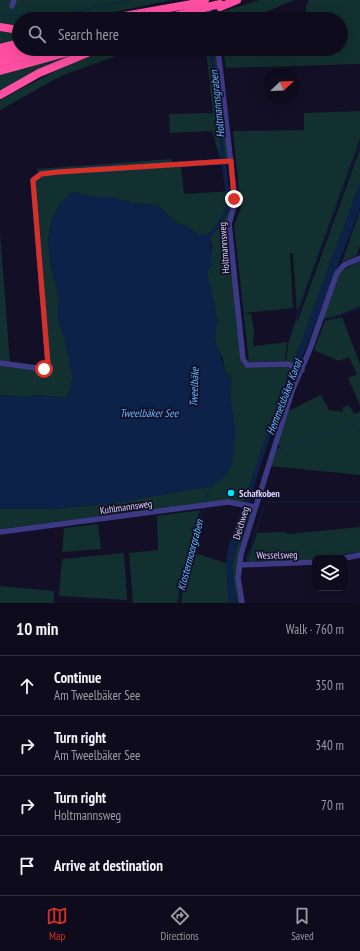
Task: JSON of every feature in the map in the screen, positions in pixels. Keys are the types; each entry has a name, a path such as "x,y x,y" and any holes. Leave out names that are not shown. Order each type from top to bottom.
{"highway":[{"path":"220,5 232,0"},
{"path":"148,12 192,4 220,5 237,0"},
{"path":"163,12 192,4"},
{"path":"184,12 205,5"},
{"path":"194,12 205,5"},
{"path":"0,27 12,29"},
{"path":"0,48 12,45"},
{"path":"0,55 12,52"},
{"path":"0,62 24,56"},
{"path":"0,71 55,56"},
{"path":"0,95 39,73 80,56"}],"street":[{"path":"12,6 14,0"},
{"name":"Holtmannsweg","path":"219,56 231,161 234,199 229,224 243,359 247,365 288,364 302,370"},
{"path":"0,363 44,369 47,368 48,365 33,180 38,175 58,172 231,161"},
{"name":"Deichweg","path":"242,603 238,578 240,554 254,506 292,391 302,370 339,270 344,265 360,258"},
{"name":"Kuhlmannsweg","path":"0,532 210,504 239,503 254,506"},
{"path":"348,557 360,555"},
{"name":"Wesselsweg","path":"239,565 312,562"}],"green space":[{"path":"0,0 172,0 115,12 12,12 12,24 0,23"},
{"path":"260,0 295,0 265,12 221,12"},
{"path":"309,0 360,0 360,64 226,68 224,56 348,56 348,12 306,12 306,7"},
{"path":"0,29 12,31 12,42 0,45"},
{"path":"68,56 75,56 0,92 0,74"},
{"path":"92,56 116,56 61,76 0,110 0,100 63,67"},
{"path":"207,56 217,56 229,157 221,161 212,131 170,133 169,114 213,113"},
{"path":"360,111 360,139 297,312 293,254 290,253 293,308 244,313 251,314 254,330 253,346 287,342 285,361 249,362 234,225 241,208 233,131 304,130 304,113"},
{"path":"360,149 360,183 295,359 293,363 286,363 288,343 295,321 298,320"},
{"path":"172,159 172,164 38,173 37,169"},
{"path":"181,166 184,194 232,191 229,230 242,364 246,367 285,366 292,368 283,388 244,502 209,502 0,529 0,509 52,509 113,503 212,486 232,410 230,395 231,378 225,371 223,359 215,343 215,328 218,322 207,272 212,248 210,235 198,235 186,226 177,223 157,205 131,203 110,197 91,197 72,192 59,205 51,223 48,240 51,267 59,297 59,323 65,338 73,379 67,398 36,395 22,397 0,395 0,364 45,371 50,365 36,180 39,176"},
{"path":"360,210 360,246 356,256 342,262"},
{"path":"0,231 10,364 0,362"},
{"path":"360,261 360,306 339,315 323,319 341,271"},
{"path":"342,317 360,364 360,405 348,378 357,374 349,357 338,361 314,350 325,321"},
{"path":"321,395 329,410 343,412 342,408 349,405 354,414 360,412 360,475 270,466 276,450 280,447 278,443 288,411"},
{"path":"249,507 252,510 241,547 240,603 237,603 232,565 246,511"},
{"path":"200,510 180,582 177,603 133,603 129,553 158,550 157,516"},
{"path":"98,524 101,549 62,552 64,528"},
{"path":"360,527 360,552 341,555 312,555 312,559 249,562 248,559 257,533 284,532 288,534"},
{"path":"124,553 127,600 59,596 62,559"},
{"path":"194,553 226,563 229,603 181,603 184,584"},
{"path":"0,586 54,591 54,603 0,603"}],"water":[{"path":"360,183 360,208 298,366 293,364"},
{"name":"Tweelbäker See","path":"72,192 91,197 110,197 131,203 157,205 177,223 186,226 198,235 210,235 212,266 207,272 218,322 215,337 225,370 232,381 230,395 236,433 232,464 226,476 212,486 113,503 52,509 0,509 0,395 22,397 36,395 67,398 73,379 65,338 59,323 59,297 51,267 48,240 51,223 59,205"},
{"path":"292,368 297,370 287,388 262,461 237,543 232,565 237,603 229,603 226,563 228,548 283,388"}],"waterway":[{"path":"70,12 128,0"},
{"path":"0,14 12,16"},
{"name":"Holtmannsgraben","path":"212,56 223,158"},
{"path":"289,343 306,289 360,143"},
{"name":"Holtmannsgraben","path":"207,238 219,224 229,207 224,164"},
{"path":"328,319 360,308"},
{"path":"280,449 360,423"},
{"name":"Klostermoorgraben","path":"205,502 211,486"},
{"path":"267,502 360,502"},
{"path":"248,562 247,558 264,506"},
{"name":"Klostermoorgraben","path":"178,603 183,577 203,508"}],"place":[{"name":"Schafkoben","path":"231,493"}],"route":[{"path":"44,369 47,368 48,365 33,180 38,175 58,172 172,166 231,161 234,199"}],"water label":[{"name":"Tweelbäke","path":"194,387"},
{"name":"Hemmelsbäker Kanal","path":"284,397"}]}
